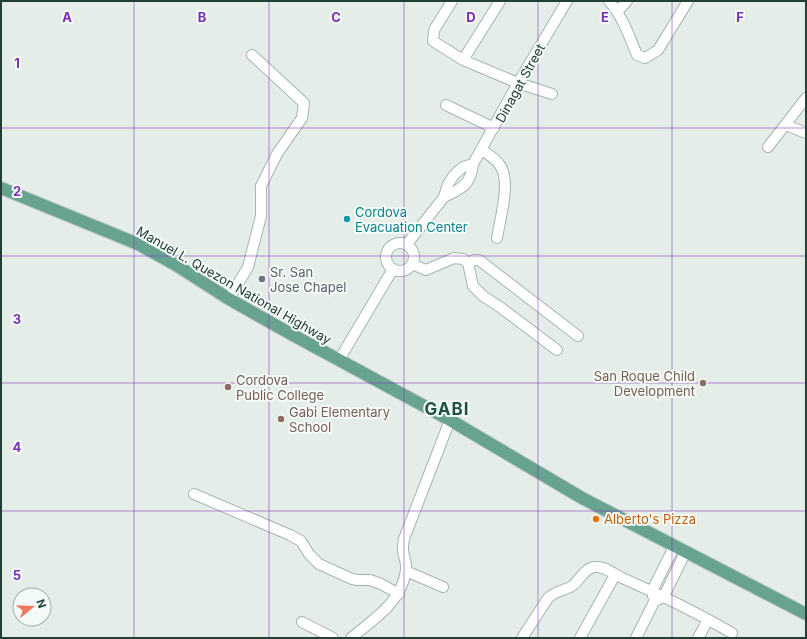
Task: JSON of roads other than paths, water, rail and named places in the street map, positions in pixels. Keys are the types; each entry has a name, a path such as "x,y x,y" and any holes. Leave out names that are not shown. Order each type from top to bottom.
{"main road":[{"name":"Manuel L. Quezon National Highway","path":"1,188 138,244 176,265 229,299 290,334 450,420 582,498 806,614"}],"street":[{"path":"452,1 434,30 433,41 463,60 518,83 552,94"},
{"path":"463,60 500,1"},
{"name":"Dinagat Street","path":"444,197 456,192 468,182 472,176 473,164 518,83 567,1"},
{"path":"609,1 618,11 626,26 637,55 645,58 658,50 688,1"},
{"path":"618,11 626,1"},
{"path":"229,299 248,267 261,216 261,186 277,154 302,118 304,103 252,54"},
{"path":"768,148 806,98"},
{"path":"446,105 494,128"},
{"path":"786,125 806,133"},
{"path":"482,150 499,164 504,172 504,198 497,238"},
{"name":"Dinagat Street","path":"407,244 444,197 448,184 457,171 463,167 473,164"},
{"path":"400,242 407,244 413,250 414,255 412,264 405,270 398,271 393,269 386,260 388,250 395,243 400,242"},
{"path":"412,264 426,270 454,258 464,259 468,264 473,286 483,296 557,350"},
{"path":"468,264 474,260 479,260 578,336"},
{"path":"339,360 393,269"},
{"path":"351,638 392,604 399,594 406,571 403,550 404,539 450,420"},
{"path":"194,494 301,541 309,554 320,564 352,579 370,580 381,584 399,594"},
{"path":"654,602 652,591 674,545"},
{"path":"636,638 654,602 664,596 686,551"},
{"path":"522,638 548,598 554,593 571,587 584,572 591,568 604,568 664,596 732,633"},
{"path":"406,571 443,587"},
{"path":"580,638 615,574"},
{"path":"698,638 708,620"},
{"path":"302,622 333,638"}],"place":[{"name":"Cordova Evacuation Center","path":"347,219"},
{"name":"Sr. San Jose Chapel","path":"262,279"},
{"name":"San Roque Child Development","path":"703,383"},
{"name":"Cordova Public College","path":"228,387"},
{"name":"Gabi Elementary School","path":"281,419"},
{"name":"Alberto's Pizza","path":"596,519"}],"district":[{"name":"GABI","path":"447,409"}]}
